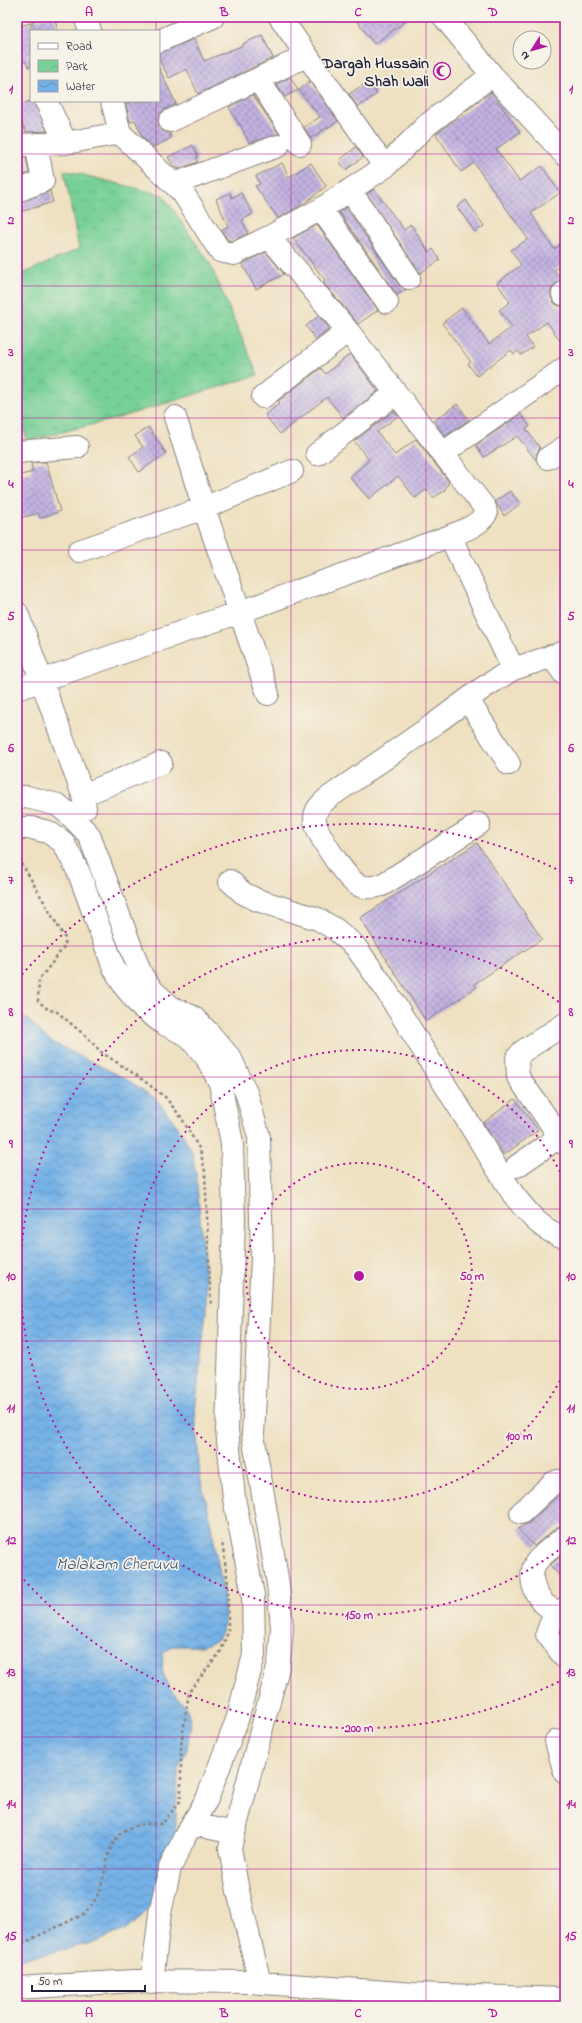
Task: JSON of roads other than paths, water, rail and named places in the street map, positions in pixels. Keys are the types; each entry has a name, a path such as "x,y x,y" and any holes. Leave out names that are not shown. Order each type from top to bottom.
{"street":[{"path":"84,17 90,30"},
{"path":"160,42 213,17"},
{"path":"280,17 385,167"},
{"path":"453,20 492,75 565,155"},
{"path":"170,120 306,56"},
{"path":"112,102 120,133 183,193 220,250 234,254 321,209 385,167 427,124 492,75"},
{"path":"258,79 300,144"},
{"path":"46,102 66,143"},
{"path":"17,191 43,181 26,145 66,143 120,133"},
{"path":"174,184 278,146"},
{"path":"350,190 408,278"},
{"path":"321,209 387,302"},
{"path":"17,689 240,612 450,536 474,526 480,522 486,514 485,508 348,331 269,237"},
{"path":"263,397 348,331"},
{"path":"443,454 565,368"},
{"path":"317,454 396,394"},
{"path":"175,417 204,508 268,694"},
{"path":"17,452 77,447"},
{"path":"79,551 204,508 292,471"},
{"path":"450,536 513,669"},
{"path":"17,613 83,795 89,835 133,981"},
{"path":"479,824 382,885 366,888 356,884 348,877 318,832 315,820 318,807 328,798 513,669 558,654 565,675"},
{"path":"468,700 509,764"},
{"path":"83,795 161,763"},
{"path":"17,797 28,797 58,805 72,816 89,835"},
{"path":"17,828 32,828 48,832 63,842 79,873 114,968 133,981 153,991 171,1007 193,1018 214,1052 232,1143 234,1221 227,1430 234,1498 253,1595 254,1655 237,1720 207,1799 192,1824 170,1868 160,1913 152,1982"},
{"path":"230,881 243,893 257,900 318,919 335,929 355,946 384,987 513,1194 531,1217 544,1228 565,1237"},
{"path":"517,1166 563,1138 518,1077 516,1058 523,1051 565,1024"},
{"path":"214,1052 231,1059 247,1095 260,1137 262,1259 253,1435 278,1584 282,1627 279,1664 230,1848 236,1884 260,1983"},
{"path":"521,1513 553,1483 558,1481 565,1484"},
{"path":"562,1610 550,1610 537,1596 532,1578 535,1563 565,1537"},
{"path":"562,1610 552,1620 548,1634 565,1658"},
{"path":"254,1655 279,1664"},
{"path":"556,1741 565,1774"},
{"path":"192,1824 234,1834"},
{"path":"17,1988 99,1983 260,1983 414,1994 565,1999"}],"water":[{"name":"Malakam Cheruvu","path":"17,1010 50,1041 126,1079 156,1099 178,1127 191,1149 196,1174 206,1286 206,1311 195,1411 200,1478 209,1513 223,1592 225,1622 217,1640 203,1646 173,1646 163,1653 162,1670 168,1686 187,1709 191,1723 187,1749 178,1769 175,1842 163,1889 143,1915 126,1929 97,1942 17,1960"}],"place":[{"name":"Dargah Hussain Shah Wali","path":"442,71"}]}
